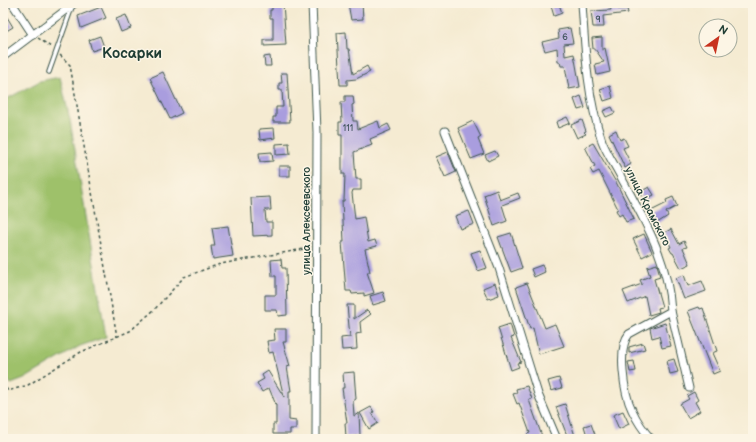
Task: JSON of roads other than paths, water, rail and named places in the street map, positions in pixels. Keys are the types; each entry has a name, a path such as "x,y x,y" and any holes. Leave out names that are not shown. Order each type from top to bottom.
{"street":[{"path":"12,3 33,35"},
{"name":"улица Алексеевского","path":"312,3 317,132 318,247 316,439"},
{"name":"улица Крамского","path":"582,3 586,66 591,96 603,142 654,238 666,279 670,311 689,388"},
{"path":"3,57 74,4"},
{"path":"445,131 499,268 538,394 557,439"},
{"path":"651,439 639,424 631,408 625,382 622,349 629,334 670,311"}],"lane":[{"path":"48,72 74,4"}],"district":[{"name":"Косарки","path":"132,53"}]}
